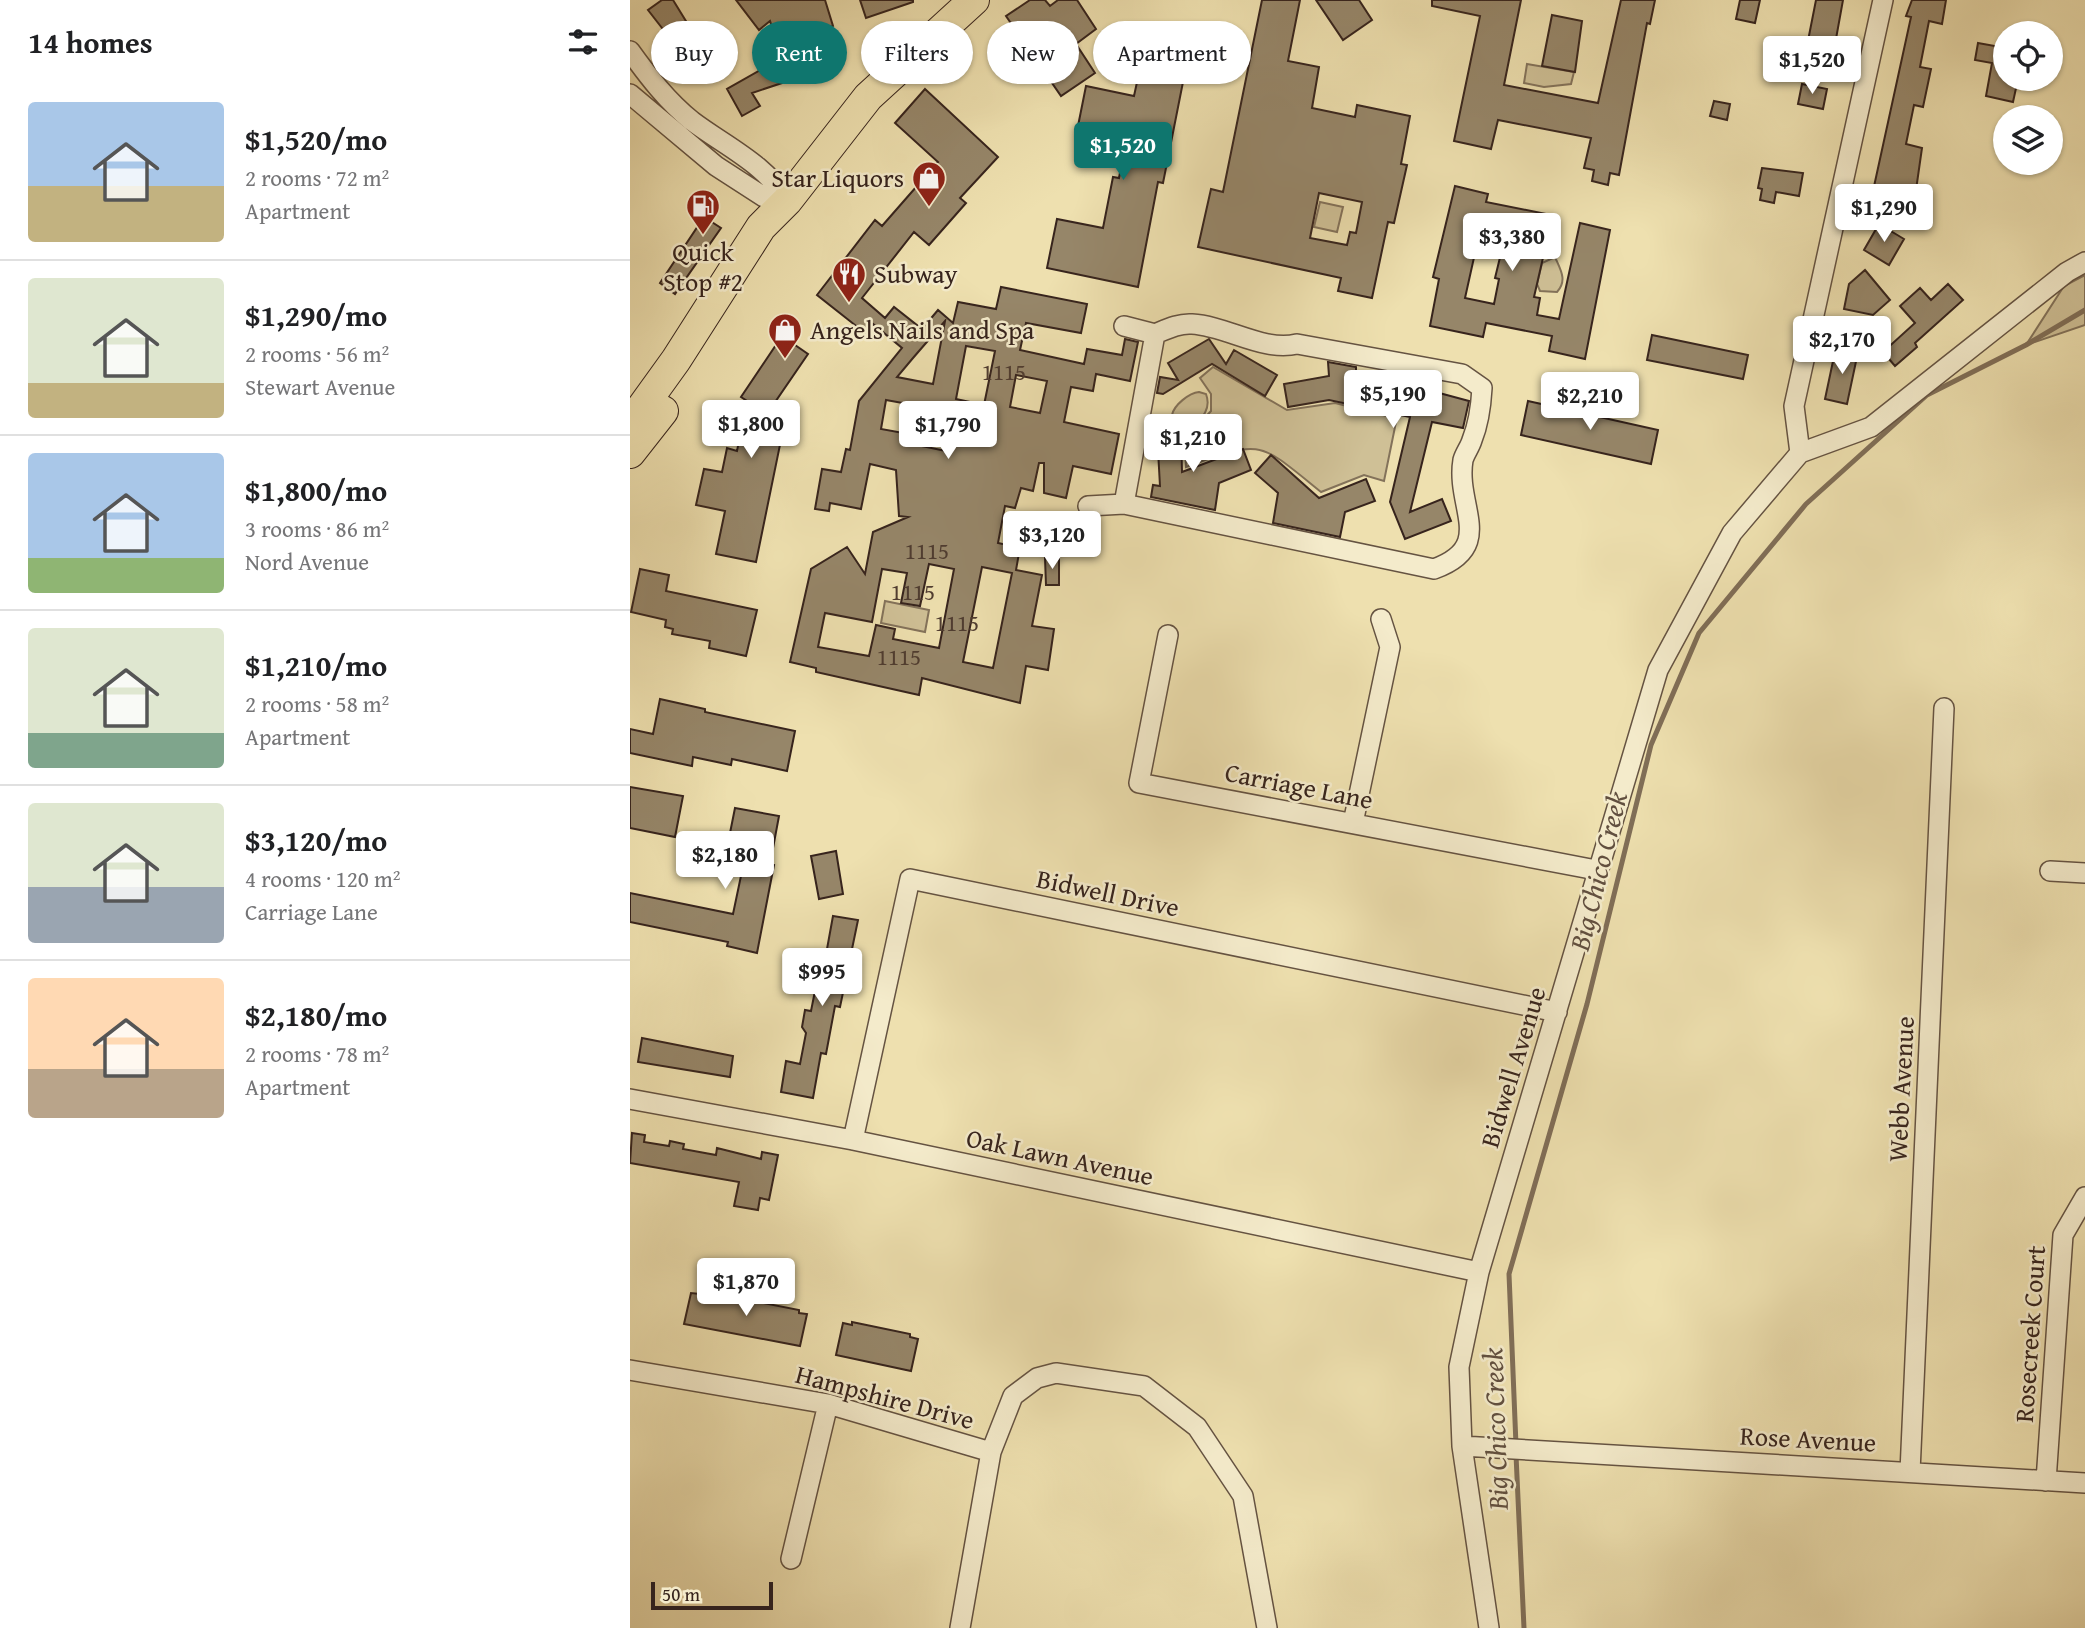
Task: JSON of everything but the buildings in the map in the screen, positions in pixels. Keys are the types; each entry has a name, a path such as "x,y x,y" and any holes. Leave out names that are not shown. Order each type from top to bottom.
{"main road":[{"path":"630,424 676,360 761,226 787,201 868,97 974,0"},
{"path":"630,453 664,410 702,352 773,237 787,201"}],"street":[{"path":"1884,0 1794,406 1800,453 1871,428 2067,272 2085,261"},
{"path":"630,51 666,98 691,120 775,180 787,201"},
{"path":"630,94 716,166 764,197 787,201"},
{"path":"1088,506 1124,504 1434,569 1453,562 1464,553 1470,534 1463,459 1481,414 1482,388 1462,374 1297,344 1280,348 1192,324 1175,325 1155,334 1124,326"},
{"path":"1124,504 1155,334"},
{"name":"Bidwell Avenue","path":"1489,1628 1462,1446 1459,1367 1479,1272 1658,670 1732,533 1800,453"},
{"path":"1353,823 1390,646 1381,619"},
{"name":"Carriage Lane","path":"1168,635 1139,783 1597,870"},
{"name":"Webb Avenue","path":"1910,1472 1944,708"},
{"path":"2050,871 2085,873"},
{"name":"Bidwell Drive","path":"853,1140 910,879 1557,1012"},
{"name":"Oak Lawn Avenue","path":"630,1099 853,1140 1479,1272"},
{"name":"Rosecreek Court","path":"2046,1480 2063,1235 2085,1197"},
{"name":"Hampshire Drive","path":"630,1370 828,1404 992,1452 960,1628"},
{"path":"992,1452 1013,1396 1037,1378 1055,1373 1144,1386 1197,1427 1244,1496 1268,1628"},
{"path":"791,1559 828,1404"},
{"name":"Rose Avenue","path":"1462,1446 2085,1483"}],"shaded area":[{"path":"1527,64 1574,72 1571,84 1544,87 1524,83"},
{"path":"1320,202 1343,207 1337,232 1314,227"},
{"path":"1555,257 1562,274 1560,288 1557,292 1540,291 1537,284 1542,263"},
{"path":"2085,275 2085,325 2026,345 2064,286"},
{"path":"1213,367 1287,410 1335,403 1391,417 1396,422 1384,481 1364,475 1321,492 1271,454 1246,449 1186,467 1185,439 1211,411 1211,394 1200,378"},
{"path":"1199,392 1206,394 1206,410 1190,430 1182,430 1172,415 1173,411 1182,400"},
{"path":"885,601 929,610 925,632 881,623"}],"waterway":[{"name":"Big Chico Creek","path":"1516,1445 1509,1274 1587,1004 1651,745 1699,633 1806,504 1927,395 2026,345 2085,310"},
{"name":"Big Chico Creek","path":"1516,1455 1524,1628"}],"place":[{"name":"Star Liquors","path":"929,208"},
{"name":"Quick Stop #2","path":"703,236"},
{"name":"Subway","path":"849,304"},
{"name":"Angels Nails and Spa","path":"785,360"}]}
